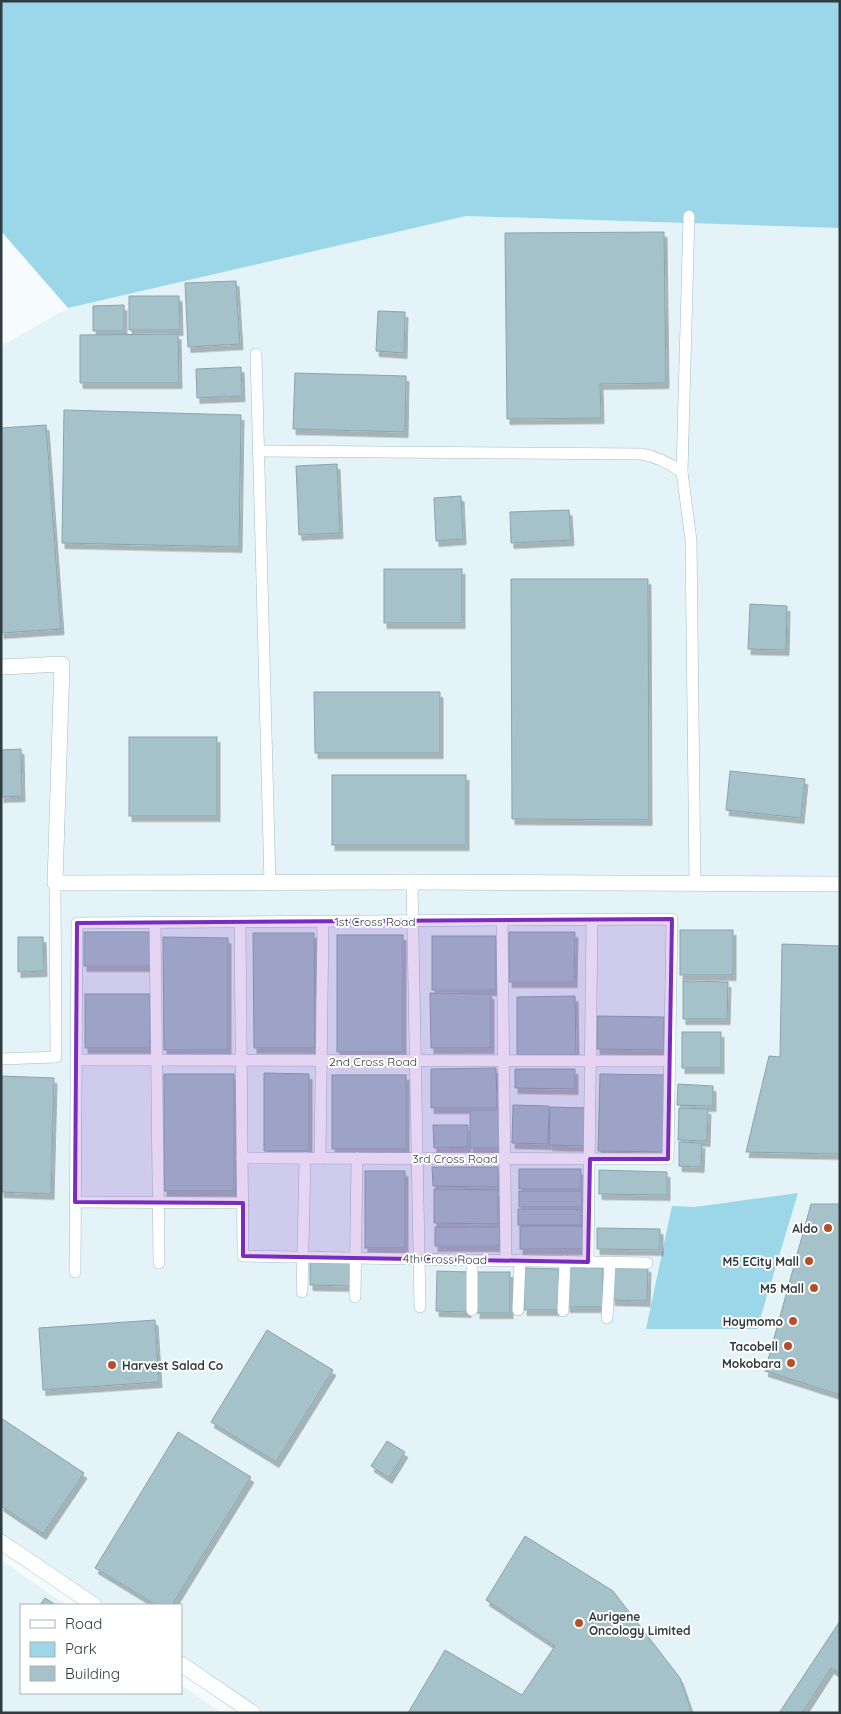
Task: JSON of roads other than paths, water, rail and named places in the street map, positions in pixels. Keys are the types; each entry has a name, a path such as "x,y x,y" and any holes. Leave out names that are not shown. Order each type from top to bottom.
{"street":[{"path":"689,216 682,472 691,540 695,884"},
{"path":"256,354 270,883"},
{"path":"258,451 642,454 655,456 669,462 682,472"},
{"path":"1,667 62,664 54,883 56,1057 1,1059"},
{"path":"412,882 420,1307"},
{"path":"54,883 840,884"},
{"name":"1st Cross Road","path":"76,1060 77,923 672,919 670,1061"},
{"path":"502,920 506,1260"},
{"path":"588,1262 592,920"},
{"path":"320,1158 323,921"},
{"path":"155,922 159,1263"},
{"path":"75,1202 243,1203 240,922"},
{"path":"75,1272 76,1060"},
{"name":"2nd Cross Road","path":"76,1060 670,1061"},
{"name":"3rd Cross Road","path":"242,1158 668,1159 670,1061"},
{"path":"302,1292 305,1158"},
{"path":"355,1297 357,1158"},
{"name":"4th Cross Road","path":"243,1203 243,1256 647,1263"},
{"path":"472,1260 472,1310"},
{"path":"518,1310 520,1260"},
{"path":"563,1311 564,1261"},
{"path":"607,1318 610,1262"},
{"path":"1,1542 93,1604"},
{"path":"182,1665 253,1713"}],"place":[{"name":"Aldo","path":"828,1228"},
{"name":"M5 ECity Mall","path":"809,1261"},
{"name":"M5 Mall","path":"814,1288"},
{"name":"Hoymomo","path":"793,1321"},
{"name":"Tacobell","path":"788,1346"},
{"name":"Mokobara","path":"791,1363"},
{"name":"Harvest Salad Co","path":"112,1365"},
{"name":"Aurigene Oncology Limited","path":"579,1623"}]}
